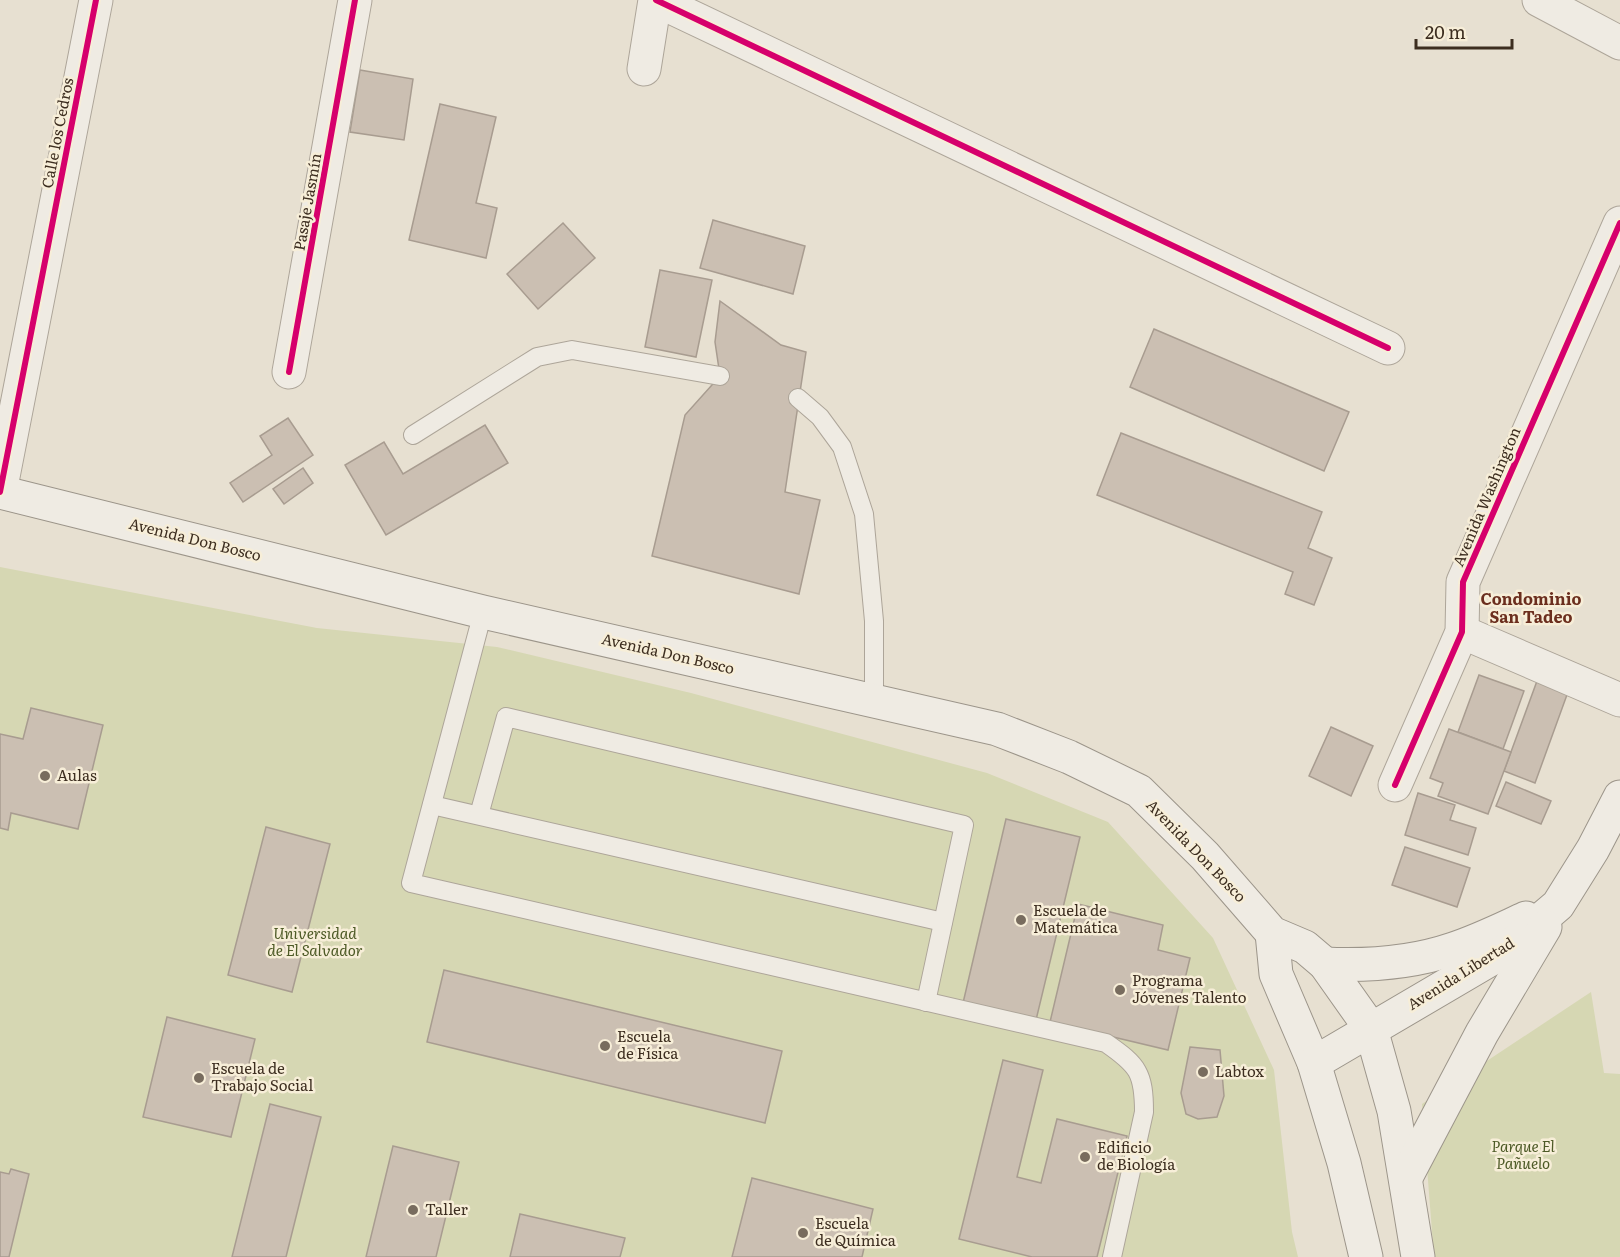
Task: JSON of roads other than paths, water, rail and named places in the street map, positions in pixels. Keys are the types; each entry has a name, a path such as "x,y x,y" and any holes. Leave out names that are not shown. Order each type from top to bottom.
{"main road":[{"name":"Calle los Cedros","path":"0,492 96,0"},
{"name":"Pasaje Jasmín","path":"289,372 355,0"},
{"path":"644,69 656,0 1388,348"},
{"path":"1539,0 1620,43"},
{"name":"Avenida Washington","path":"1395,785 1462,632 1463,582 1620,223"},
{"name":"Avenida Don Bosco","path":"0,492 483,612 997,729 1069,757 1139,791 1205,856 1272,933 1305,947 1325,964 1371,1029 1394,1111 1418,1257"},
{"path":"1462,632 1620,700"},
{"name":"Avenida Libertad","path":"1314,1063 1503,951 1558,905 1593,849 1620,797"},
{"path":"1325,964 1355,966 1424,957 1453,949 1558,905"},
{"path":"1406,1177 1477,1044 1558,905"},
{"path":"1272,933 1276,974 1314,1063 1344,1163 1366,1257"}],"lane":[{"path":"413,435 537,357 550,353 572,350 720,376"},
{"path":"798,398 820,417 842,447 864,514 874,621 874,701"},
{"path":"483,612 411,884 1106,1043 1126,1057 1138,1071 1144,1088 1144,1112 1112,1257"},
{"path":"478,815 506,717 964,825 926,1002"},
{"path":"432,805 943,922"}],"place":[{"name":"Aulas","path":"45,776"},
{"name":"Escuela de Matemática","path":"1021,920"},
{"name":"Programa Jóvenes Talento","path":"1120,990"},
{"name":"Escuela de Física","path":"605,1046"},
{"name":"Labtox","path":"1203,1072"},
{"name":"Escuela de Trabajo Social","path":"199,1078"},
{"name":"Edificio de Biología","path":"1085,1157"},
{"name":"Taller","path":"413,1210"},
{"name":"Escuela de Química","path":"803,1233"}],"district":[{"name":"Condominio San Tadeo","path":"1531,608"}],"park label":[{"name":"Universidad de El Salvador","path":"315,942"},
{"name":"Parque El Pañuelo","path":"1523,1156"}]}
